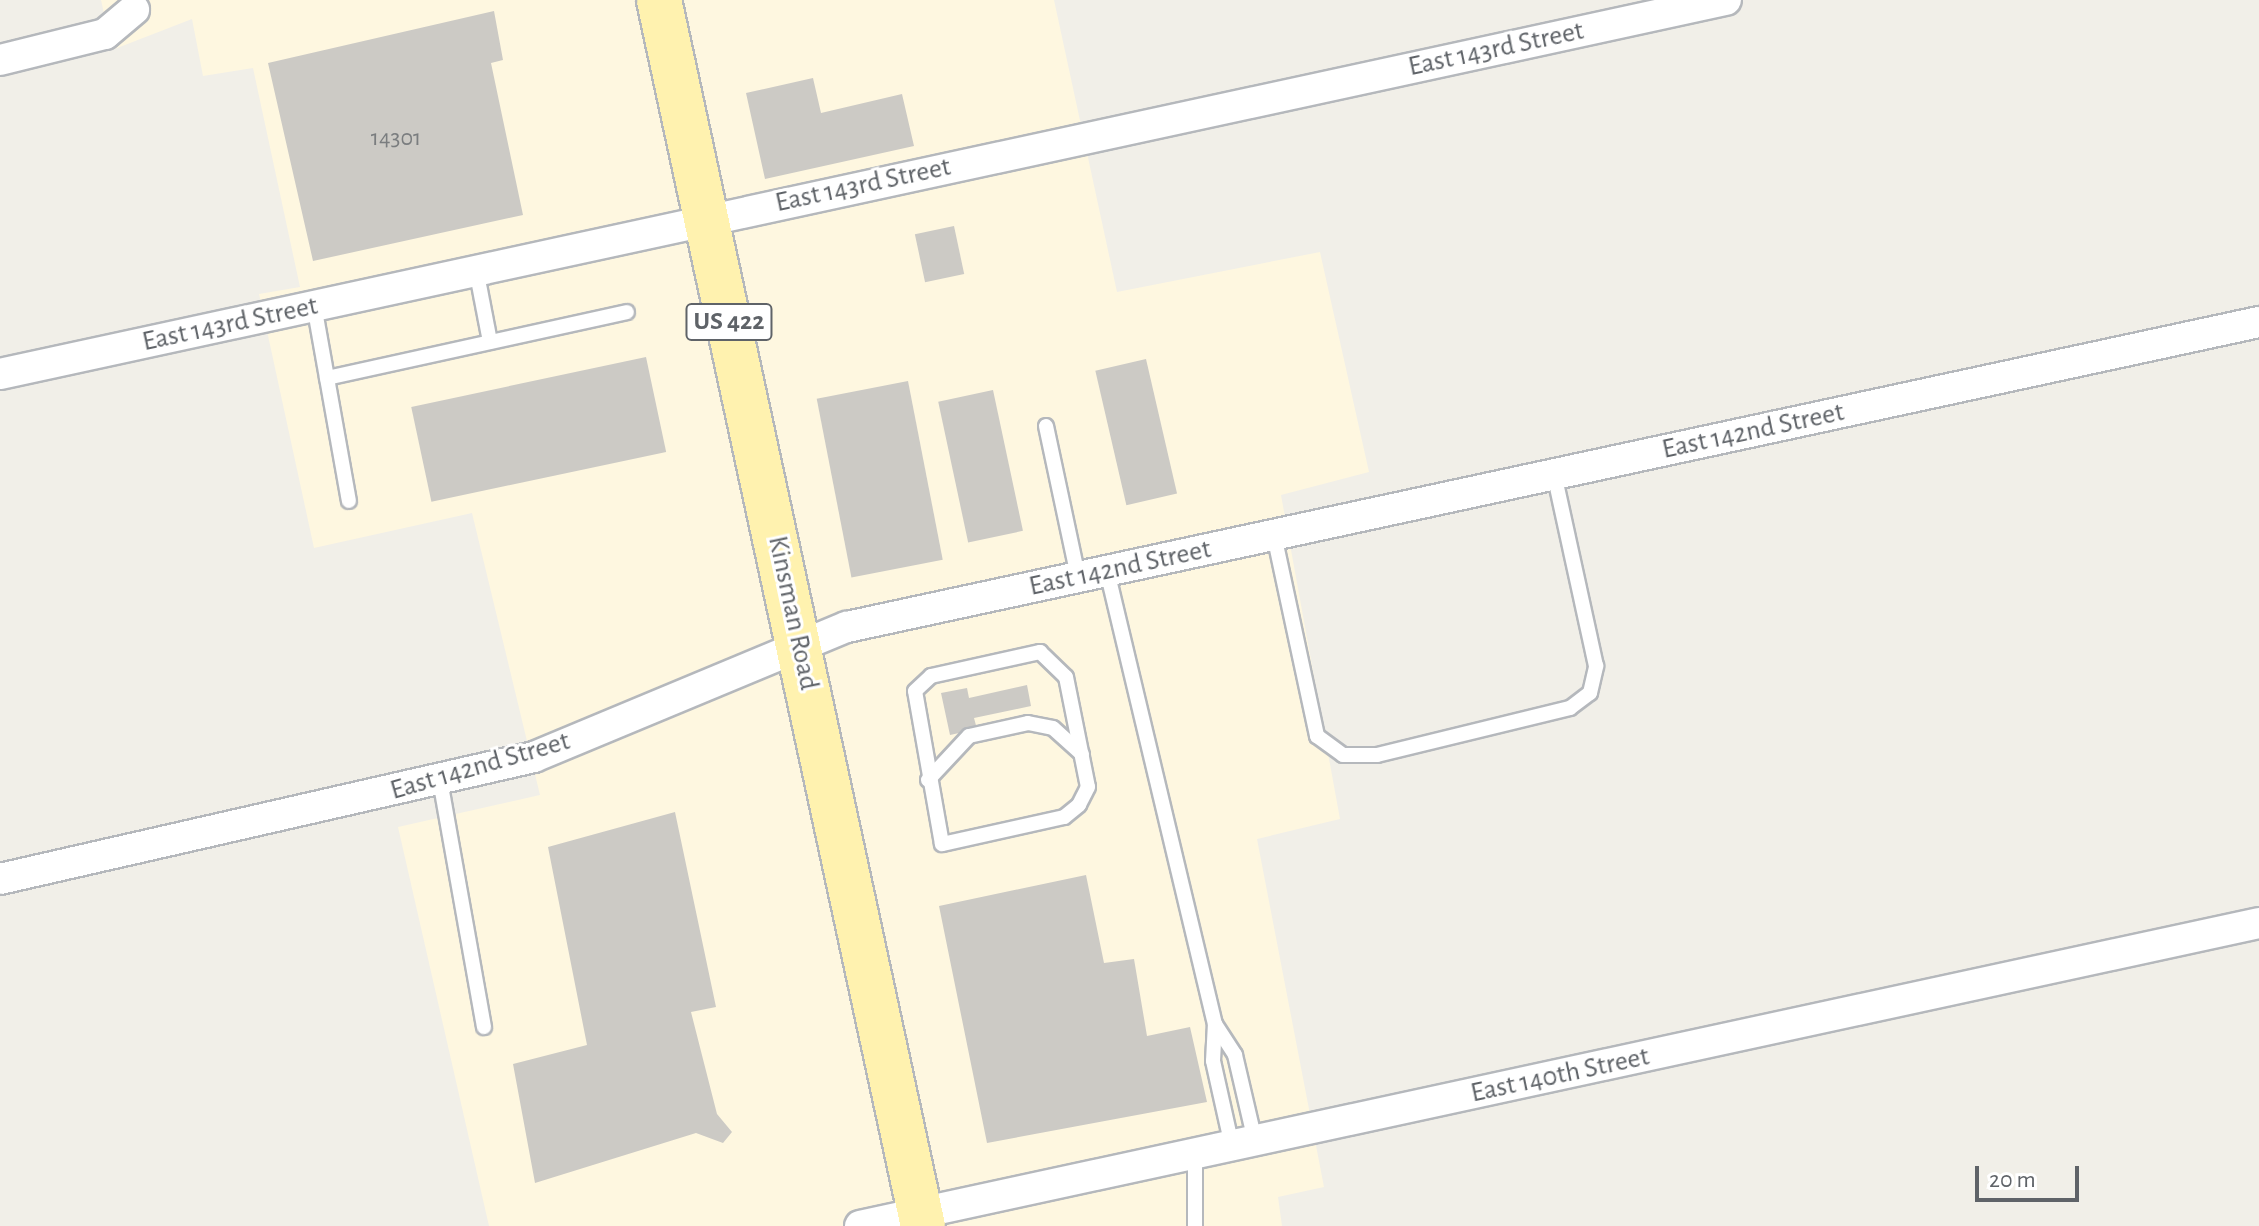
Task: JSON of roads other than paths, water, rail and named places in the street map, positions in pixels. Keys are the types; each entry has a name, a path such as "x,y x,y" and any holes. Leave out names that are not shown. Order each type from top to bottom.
{"main road":[{"name":"Kinsman Road","path":"659,0 923,1219"}],"street":[{"name":"East 143rd Street","path":"0,374 706,218 1726,0"},
{"path":"0,60 105,34 134,10"},
{"name":"East 142nd Street","path":"0,879 534,757 799,645 1092,574 2259,322"},
{"name":"East 140th Street","path":"860,1226 923,1219 1244,1143 2259,923"}],"lane":[{"path":"476,269 490,342"},
{"path":"314,305 349,501"},
{"path":"327,378 627,312"},
{"path":"1046,426 1092,574 1215,1024 1235,1055 1244,1143"},
{"path":"1274,535 1317,736 1343,755 1377,755 1570,708 1590,693 1596,666 1554,474"},
{"path":"1040,652 1066,677 1088,787 1064,817 942,844 928,780 915,691 931,676 1040,652"},
{"path":"928,780 969,736 1028,723 1053,728 1082,754"},
{"path":"440,780 484,1027"},
{"path":"1215,1024 1213,1061 1244,1143"},
{"path":"1195,1154 1195,1226"}]}
